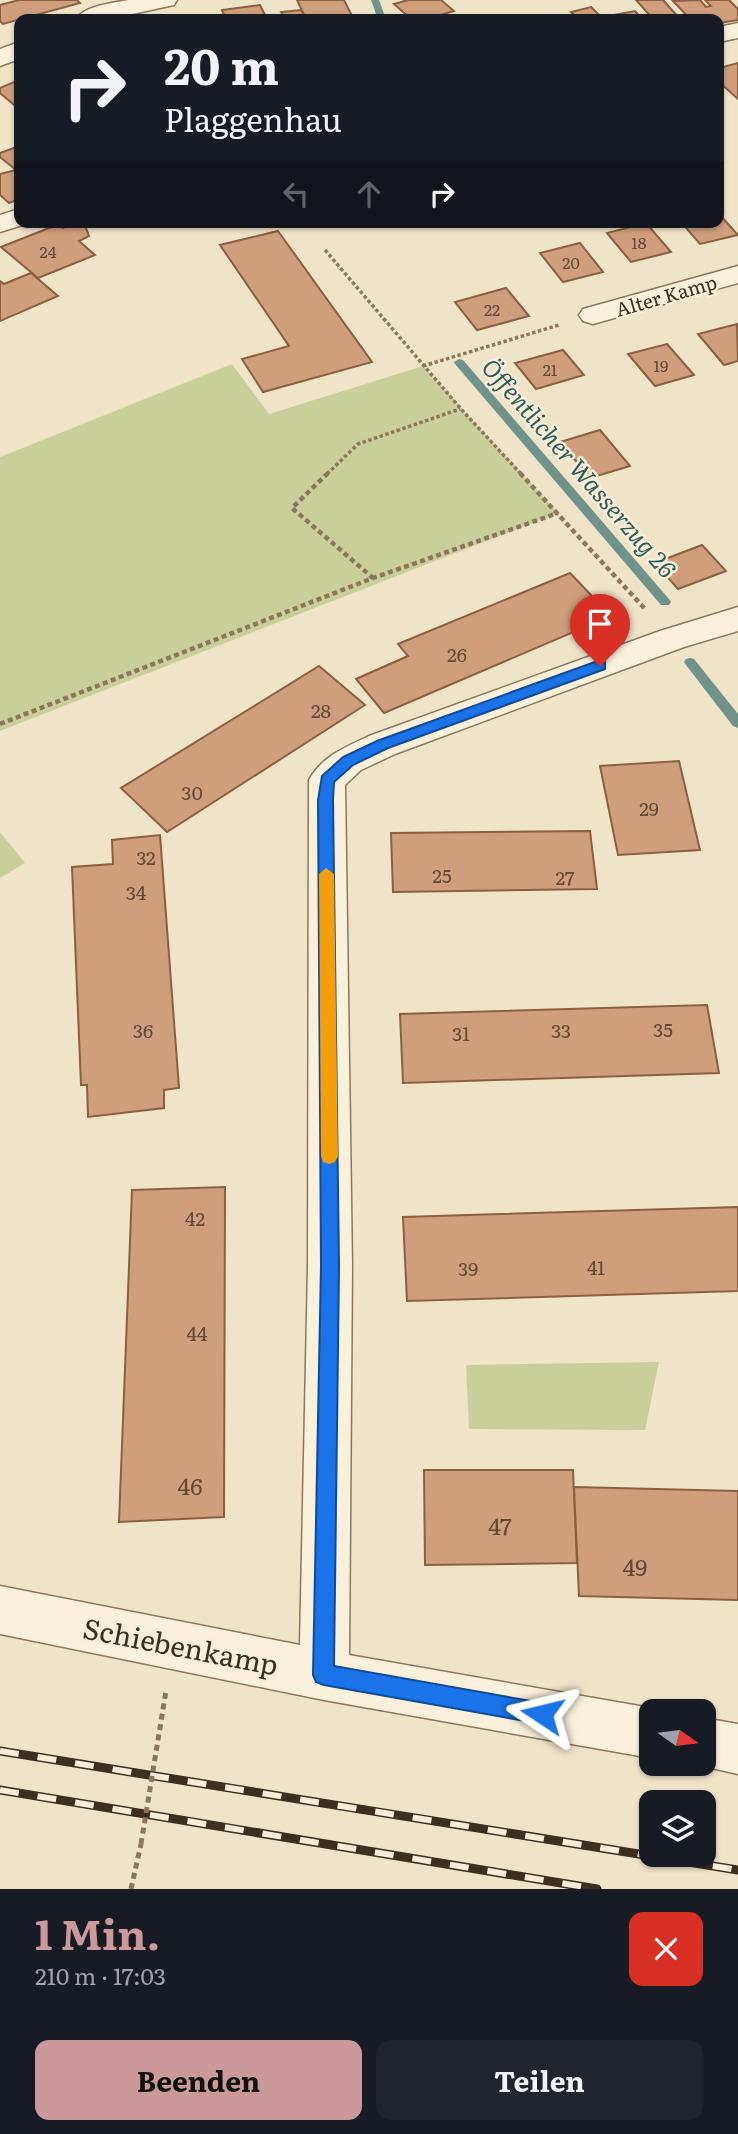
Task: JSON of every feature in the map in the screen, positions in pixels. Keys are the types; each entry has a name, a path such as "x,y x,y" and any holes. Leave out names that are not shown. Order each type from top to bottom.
{"street":[{"path":"101,14 165,0"},
{"name":"Alter Kamp","path":"593,315 738,274"},
{"path":"324,1675 330,1266 327,780 348,761 382,745 672,639 738,619"},
{"name":"Schiebenkamp","path":"0,1610 324,1675 639,1731"},
{"path":"716,1745 738,1749"}],"path":[{"path":"325,250 461,409 672,639"},
{"path":"423,366 593,315"},
{"path":"373,578 292,508 358,444 461,409"},
{"path":"0,724 373,578 558,513"},
{"path":"131,1889 166,1691"}],"green space":[{"path":"232,364 269,414 423,366 558,513 0,731 0,457"},
{"path":"0,832 25,863 0,878"},
{"path":"659,1362 645,1430 469,1429 466,1365"}],"building":[{"path":"19,0 77,0 80,3 40,14 14,14 14,21 3,24 0,21 0,5"},
{"path":"297,0 344,0 351,14 304,14"},
{"path":"408,0 441,0 454,11 444,14 405,14 394,4"},
{"path":"636,0 663,0 676,14 649,14"},
{"path":"700,0 706,7 711,6 705,0 729,0 738,9 738,20 724,22 724,14 685,14 673,1"},
{"path":"260,5 264,14 224,14 222,10"},
{"path":"591,7 598,14 573,14 571,12"},
{"path":"301,10 303,14 282,14 281,12"},
{"path":"738,63 738,99 724,86 724,67"},
{"path":"14,82 14,105 0,93 0,88"},
{"path":"14,148 14,168 0,157 0,153"},
{"path":"14,170 14,201 9,203 0,195 0,174"},
{"path":"724,220 738,235 700,244 686,228 724,228"},
{"path":"49,228 86,228 89,236 79,241 95,255 38,278 1,247"},
{"path":"626,228 650,228 671,252 631,262 607,233"},
{"path":"278,231 372,362 263,392 242,359 289,346 220,245"},
{"path":"580,243 603,272 563,282 540,253"},
{"path":"31,273 58,296 0,321 0,281 4,284"},
{"path":"506,288 529,316 477,330 455,302"},
{"path":"737,324 738,361 724,365 698,334"},
{"path":"667,344 694,375 655,386 628,354"},
{"path":"563,350 584,375 536,389 515,363"},
{"path":"600,430 630,466 590,478 560,442"},
{"path":"702,545 726,571 678,589 655,563"},
{"path":"570,573 611,616 384,713 356,679 408,656 398,644"},
{"path":"319,666 365,705 167,832 121,788"},
{"path":"679,761 700,850 618,855 600,766"},
{"path":"590,831 597,889 393,892 391,833"},
{"path":"160,835 179,1088 164,1090 164,1108 88,1117 87,1085 81,1085 72,867 113,864 112,840"},
{"path":"707,1005 719,1073 403,1083 400,1014"},
{"path":"225,1187 224,1517 119,1522 132,1190"},
{"path":"738,1207 738,1291 407,1301 403,1217"},
{"path":"424,1470 573,1470 577,1563 425,1565"},
{"path":"574,1487 738,1491 738,1600 579,1596"}],"waterway":[{"path":"375,0 380,14"},
{"name":"Öffentlicher Wasserzug 26","path":"459,362 665,602"},
{"name":"Öffentlicher Wasserzug 26","path":"690,662 738,723"}],"railway":[{"path":"0,1751 738,1870"},
{"path":"0,1790 597,1889"}],"slow traffic":[{"path":"326,874 329,1156"}],"route":[{"path":"542,1714 324,1675 330,1266 327,780 348,761 382,745 600,666"}]}
